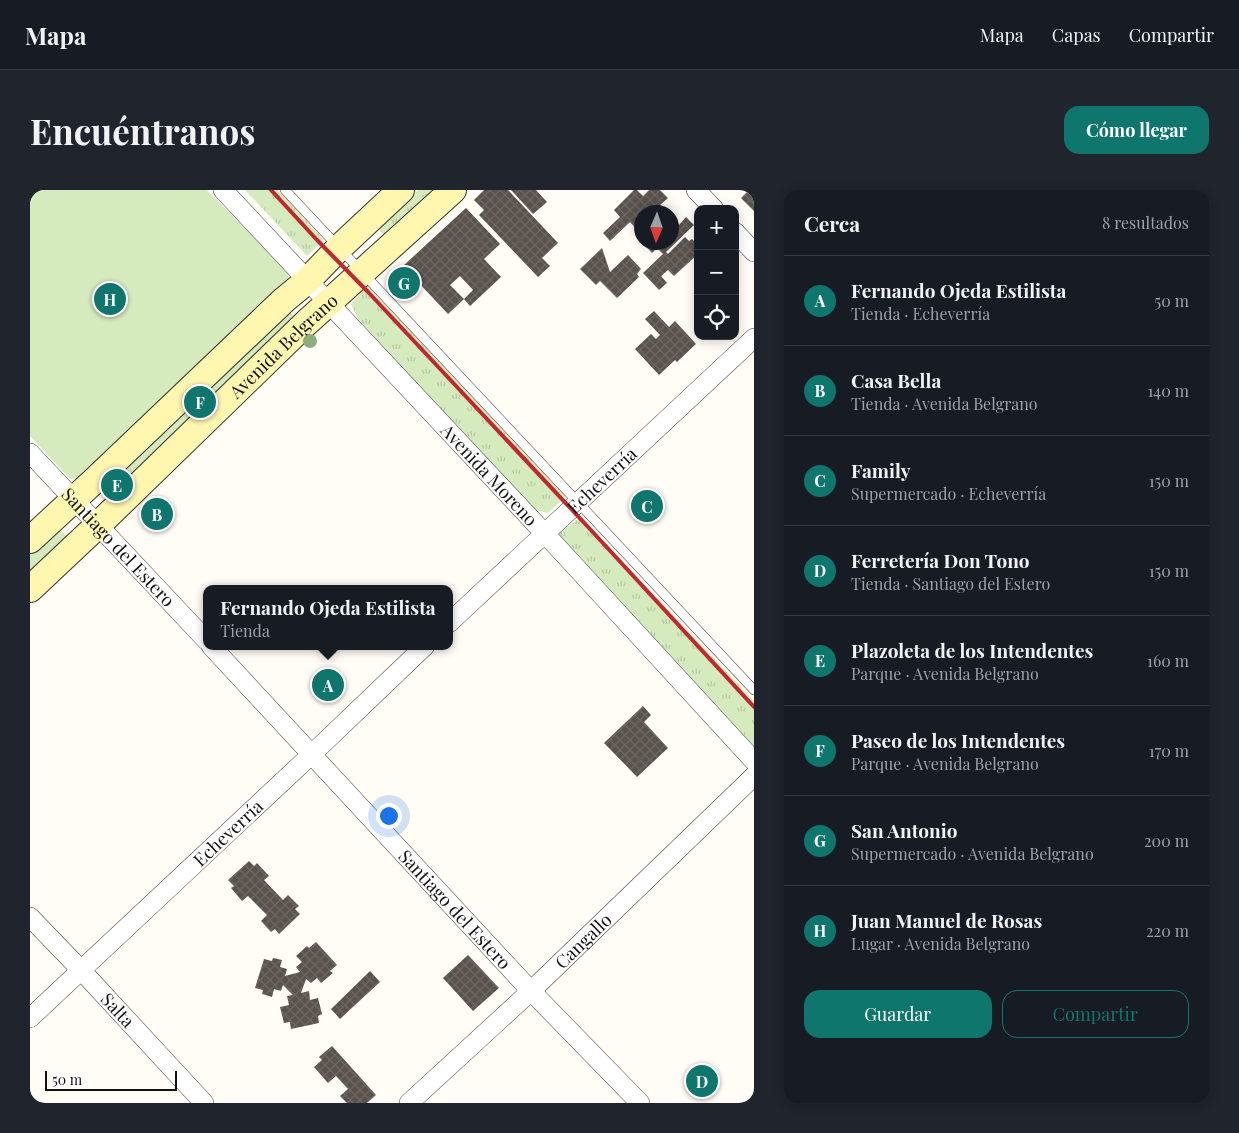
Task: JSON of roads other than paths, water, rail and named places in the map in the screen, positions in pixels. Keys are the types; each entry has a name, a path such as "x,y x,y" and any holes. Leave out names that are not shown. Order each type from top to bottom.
{"main road":[{"name":"Avenida Belgrano","path":"30,540 284,300 307,281 401,190"},
{"name":"Avenida Belgrano","path":"30,589 305,324 453,190"}],"street":[{"name":"Avenida Moreno","path":"223,190 545,533 754,761"},
{"path":"696,190 710,205"},
{"path":"739,236 754,252"},
{"name":"Echeverría","path":"453,620 754,338"},
{"name":"Santiago del Estero","path":"30,453 203,637"},
{"name":"Santiago del Estero","path":"215,650 531,991 640,1103"},
{"name":"Echeverría","path":"30,1018 421,650"},
{"name":"Cangallo","path":"410,1103 531,991 754,776"},
{"name":"Salta","path":"30,917 204,1103"}],"lane":[{"path":"285,190 754,690"}],"railway":[{"path":"271,190 589,528 754,707"}],"place":[{"name":"San Antonio","path":"404,283"},
{"name":"Juan Manuel de Rosas","path":"110,299"},
{"name":"Paseo de los Intendentes","path":"200,402"},
{"name":"Plazoleta de los Intendentes","path":"117,485"},
{"name":"Family","path":"647,506"},
{"name":"Casa Bella","path":"157,514"},
{"name":"Fernando Ojeda Estilista","path":"328,685"},
{"name":"Ferretería Don Tono","path":"702,1081"}]}
